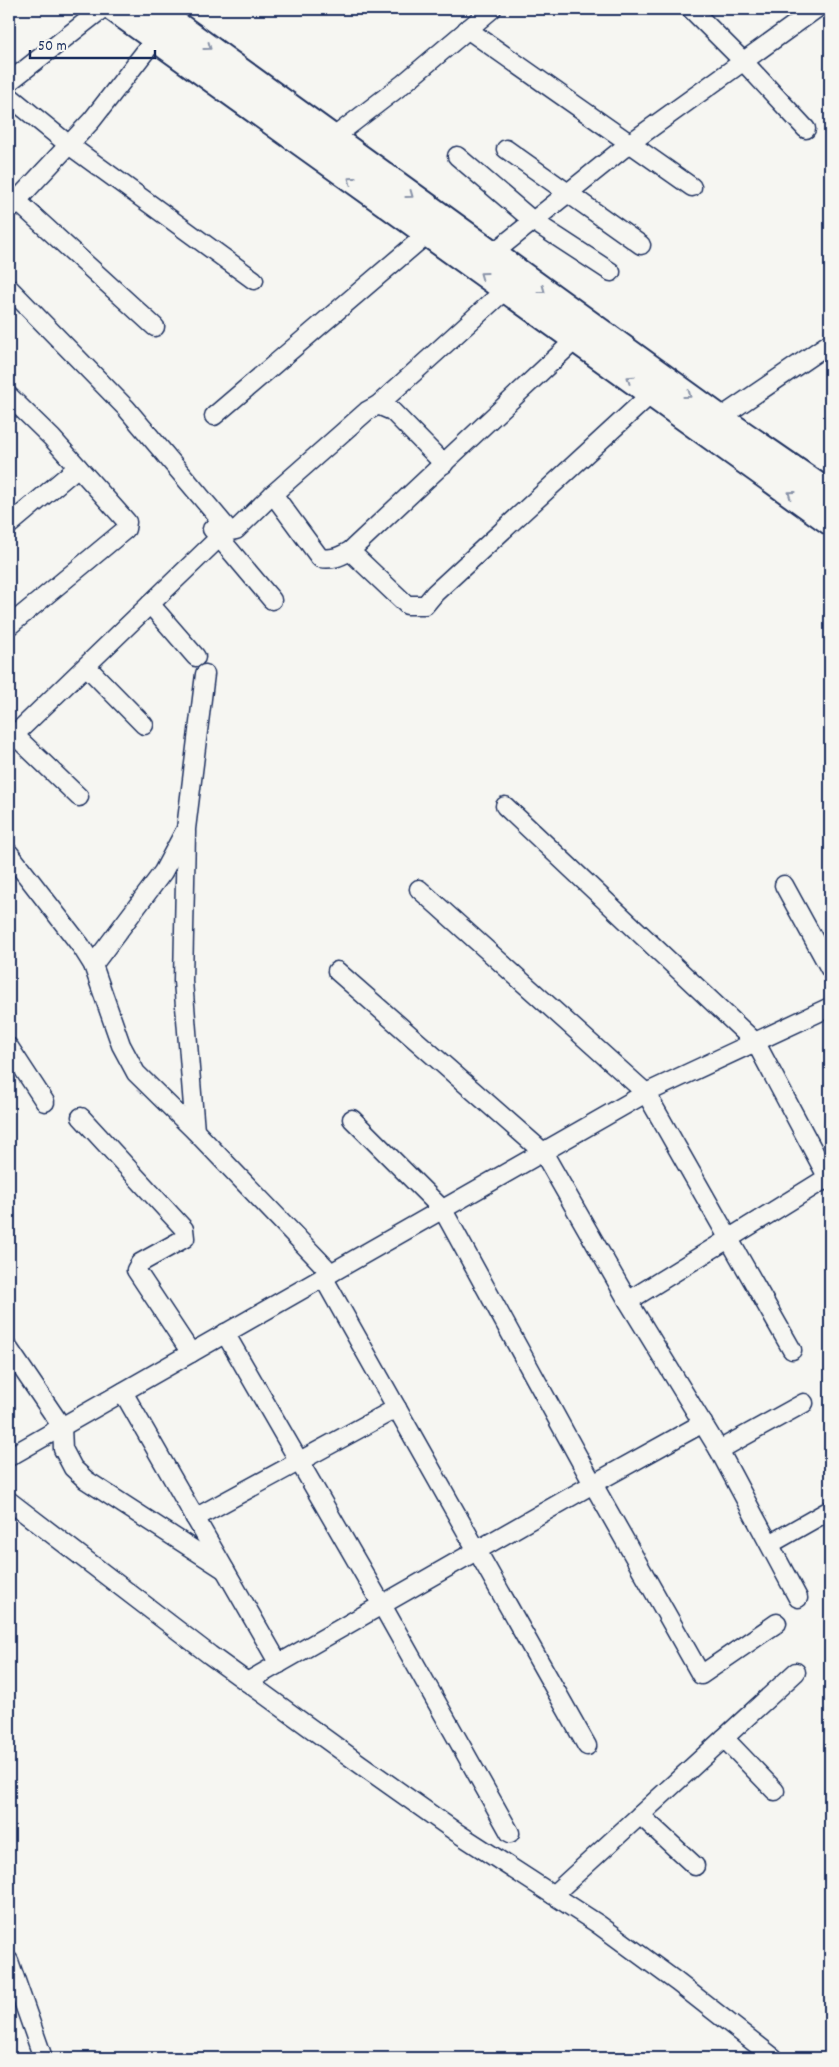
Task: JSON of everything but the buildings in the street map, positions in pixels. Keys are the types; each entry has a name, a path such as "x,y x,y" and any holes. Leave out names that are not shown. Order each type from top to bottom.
{"street":[{"path":"9,82 102,9"},
{"path":"114,9 830,522"},
{"path":"155,9 720,418 825,484"},
{"path":"334,137 402,84 492,9"},
{"path":"690,9 743,61 806,130"},
{"path":"492,254 630,143 816,9"},
{"path":"467,28 692,187"},
{"path":"155,39 92,120 13,205 155,327"},
{"path":"9,96 69,145 254,280"},
{"path":"506,149 641,245"},
{"path":"457,156 533,221 611,272"},
{"path":"214,416 427,234"},
{"path":"9,288 126,408 223,533 272,600"},
{"path":"78,797 10,735 86,666 223,533 236,530 273,494 367,410 378,405 505,290"},
{"path":"273,494 320,558 329,559 350,551 574,340"},
{"path":"720,418 830,343"},
{"path":"350,551 407,605 425,605 435,593 651,394"},
{"path":"9,396 52,438 127,522 126,529 9,626"},
{"path":"378,405 392,411 444,464"},
{"path":"9,525 78,467"},
{"path":"201,515 223,533"},
{"path":"150,604 196,657"},
{"path":"86,666 144,725"},
{"path":"195,1131 183,981 186,829 205,674"},
{"path":"505,806 756,1043 829,1178 628,1301"},
{"path":"93,965 163,872 186,829"},
{"path":"9,853 81,946 93,965 120,1045 136,1073 195,1131 327,1275 397,1408 587,1746"},
{"path":"784,885 830,969"},
{"path":"419,889 646,1093 792,1350"},
{"path":"336,971 543,1152 628,1301 720,1450 798,1598"},
{"path":"9,1457 646,1093 830,1007"},
{"path":"9,1047 45,1102"},
{"path":"81,1118 184,1229 185,1238 140,1263 136,1270 191,1353"},
{"path":"352,1119 443,1210 593,1484 701,1675 777,1624"},
{"path":"225,1333 382,1605 510,1833"},
{"path":"9,1349 62,1427 63,1449 73,1468 86,1480 224,1570"},
{"path":"122,1392 279,1664"},
{"path":"720,1450 804,1404"},
{"path":"195,1518 397,1408"},
{"path":"248,1682 593,1484 703,1424"},
{"path":"9,1501 248,1682 456,1832 598,1924 677,1982 774,2058"},
{"path":"770,1544 830,1510"},
{"path":"554,1895 796,1672"},
{"path":"724,1738 774,1791"},
{"path":"640,1815 695,1866"},
{"path":"9,1961 43,2058"}]}
